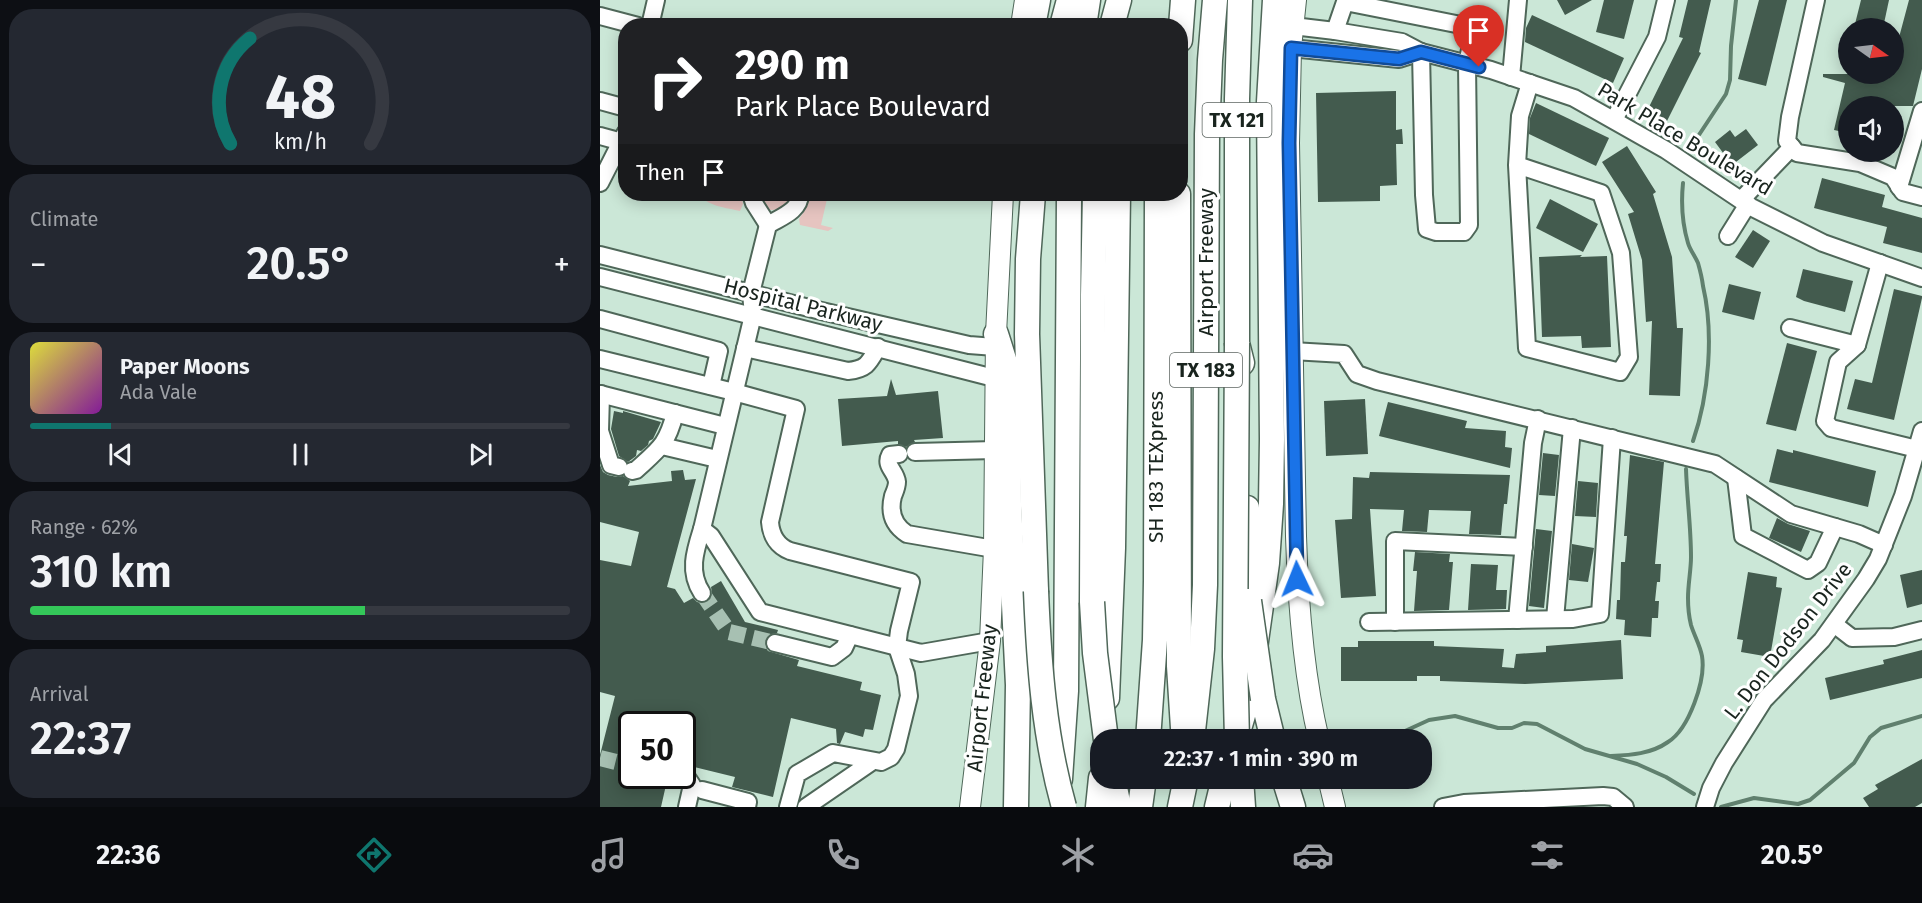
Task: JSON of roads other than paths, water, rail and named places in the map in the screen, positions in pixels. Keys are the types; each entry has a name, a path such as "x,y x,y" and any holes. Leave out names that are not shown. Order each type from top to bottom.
{"highway":[{"path":"1035,18 1038,0"},
{"path":"1064,18 1070,0"},
{"path":"1085,18 1088,0"},
{"path":"1114,18 1119,0"},
{"path":"1126,18 1128,0"},
{"path":"1166,18 1168,0"},
{"path":"1182,18 1183,0"},
{"name":"Airport Freeway","path":"1193,729 1202,649 1205,585 1207,134 1215,0"},
{"name":"TX 121","path":"1237,729 1237,99 1240,0"},
{"path":"1240,729 1248,698 1267,563 1271,504 1269,102 1275,0"},
{"path":"1032,201 1028,259 1027,334 1036,591 1046,721 1053,765 1064,807"},
{"path":"1058,807 1066,691 1069,201"},
{"path":"1095,201 1092,602 1104,729"},
{"name":"SH 183 TEXpress","path":"1105,729 1113,549 1118,201"},
{"name":"SH 183 TEXpress","path":"1149,729 1156,593 1157,201"},
{"path":"1178,201 1178,590 1179,666 1183,729"},
{"path":"995,340 1008,372 1009,504 1018,685 1016,807"},
{"path":"1237,343 1245,372 1249,601 1263,699 1270,729"},
{"path":"1098,807 1100,789"},
{"path":"1115,789 1119,807"},
{"path":"1140,807 1142,789"},
{"path":"1180,807 1184,789"},
{"path":"1189,789 1193,807"},
{"path":"1217,807 1221,789"},
{"path":"1241,789 1243,807"},
{"path":"1287,789 1293,807"}],"main road":[{"path":"1022,18 1025,0"},
{"path":"1296,0 1291,48 1289,143 1298,600 1305,663 1317,729"},
{"name":"Airport Freeway","path":"970,807 990,641 994,549 995,340 1003,201"},
{"path":"1331,789 1335,807"}],"street":[{"path":"652,18 656,0"},
{"path":"1511,77 1518,0"},
{"path":"1614,120 1657,37 1666,0"},
{"path":"1816,0 1786,141 1797,153 1860,163 1893,177 1903,192 1922,197"},
{"path":"1335,31 1345,2 1461,25 1472,40 1467,64 1469,225 1464,232 1436,232 1427,229 1424,195 1421,52"},
{"path":"600,16 618,21"},
{"name":"Park Place Boulevard","path":"1293,26 1401,42 1421,52 1511,77 1574,98 1666,150 1745,202 1823,243 1922,278"},
{"name":"Park Place Boulevard","path":"1291,48 1399,59 1421,52"},
{"path":"1517,165 1601,193 1621,253 1629,357 1620,372 1527,348 1517,165 1520,116 1530,83"},
{"path":"600,102 618,106"},
{"path":"1899,187 1922,111"},
{"path":"600,136 618,137"},
{"path":"1728,236 1745,202 1792,147"},
{"path":"600,182 618,148"},
{"path":"753,201 768,225"},
{"path":"702,593 695,582 693,558 753,315 751,293 768,225 795,209 799,201"},
{"name":"Hospital Parkway","path":"600,255 969,345 995,340"},
{"path":"1880,264 1857,345 1838,362 1825,421 1831,428 1917,449"},
{"name":"Hospital Parkway","path":"600,277 994,378"},
{"path":"600,320 719,351 711,386"},
{"path":"1790,328 1857,345"},
{"path":"745,348 848,371 859,370 867,365 878,347"},
{"path":"1292,351 1344,354 1357,374 1715,464 1791,514 1884,545"},
{"path":"600,359 796,409 770,522 770,533 784,549 911,582 897,647 906,674 909,696 896,750 891,757 881,762 833,753 797,774 788,807"},
{"path":"675,413 670,432 662,446 636,470 611,465 600,431 600,394 675,413 725,426"},
{"path":"1517,620 1533,442 1538,419"},
{"path":"1555,619 1572,428"},
{"name":"L. Don Dodson Drive","path":"1705,807 1711,788 1724,763 1764,700 1822,640 1866,579 1915,480 1917,449 1922,431"},
{"path":"1369,622 1573,619 1600,615 1612,438"},
{"path":"662,446 717,459"},
{"path":"994,450 907,453 890,455 888,460 897,480 891,505 894,522 899,529 907,534 994,549"},
{"path":"1736,478 1743,536 1769,548 1783,558 1808,570 1818,563 1835,527"},
{"path":"702,529 711,536 760,612 921,653 990,641"},
{"path":"1395,622 1395,541 1524,547"},
{"path":"1834,624 1852,638 1894,637 1922,630"},
{"path":"775,643 832,657 844,648 850,635"},
{"path":"806,807 873,761"},
{"path":"687,807 691,789"},
{"path":"702,790 748,802 747,807"},
{"path":"1443,807 1464,803 1499,804 1603,796 1613,797 1625,807"}],"waterway":[{"path":"1689,150 1726,94 1730,80 1736,0"},
{"path":"1683,183 1684,228 1700,271 1706,304 1709,344 1703,404 1693,441"},
{"path":"1611,756 1648,751 1668,742 1683,726 1699,690 1703,666 1702,656 1691,625 1688,604 1691,546 1686,469"},
{"path":"1409,729 1429,720 1455,716 1498,728 1512,728 1524,723 1537,724 1585,749 1637,764 1666,777 1694,794"},
{"path":"1721,807 1754,798 1798,804 1810,800 1854,763 1870,737 1881,728 1922,716"}],"tunnel":[{"path":"702,593 729,632 775,643"},
{"path":"600,758 618,762"}]}
